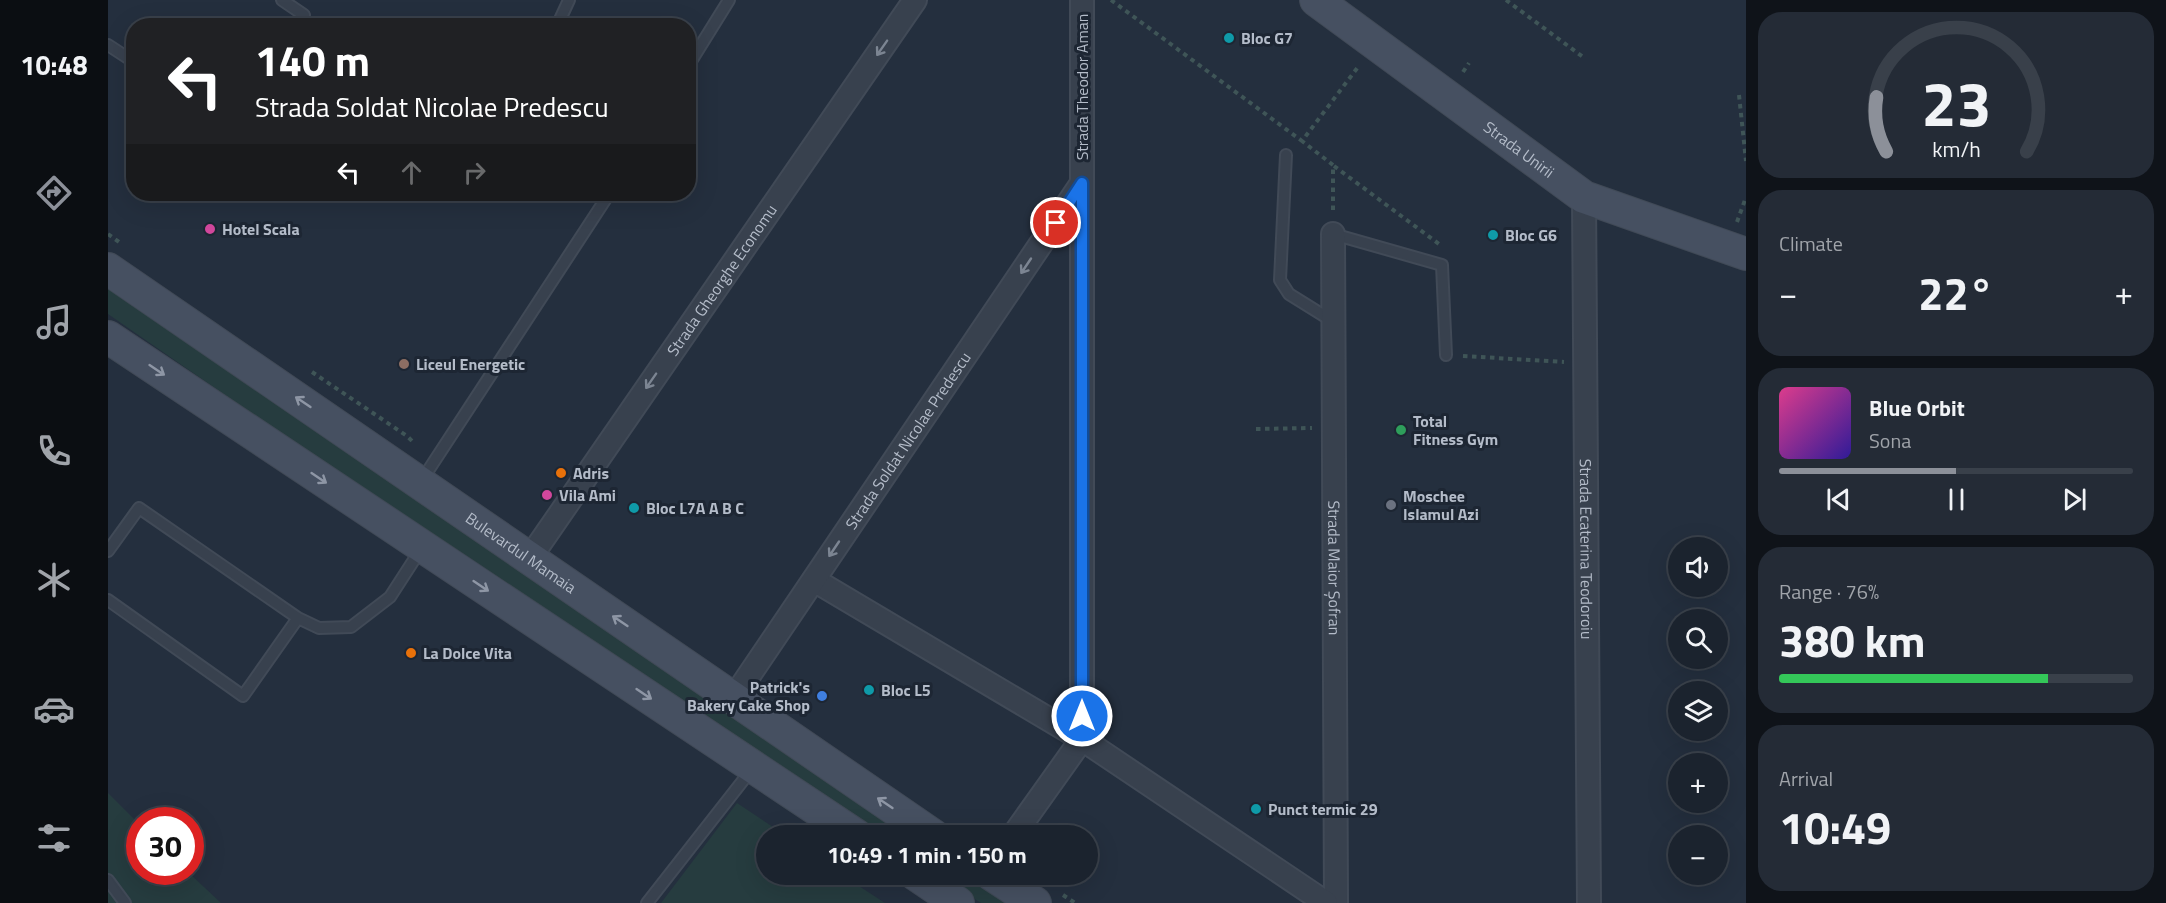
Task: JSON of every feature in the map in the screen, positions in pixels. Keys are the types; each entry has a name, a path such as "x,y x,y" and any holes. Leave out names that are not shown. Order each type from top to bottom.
{"main road":[{"name":"Strada Unirii","path":"1327,4 1375,45 1584,197 1746,254"},
{"name":"Bulevardul Mamaia","path":"111,273 918,825"},
{"path":"108,337 841,825"},
{"path":"931,885 958,903"},
{"path":"1008,885 1035,903"}],"street":[{"name":"Strada Gheorghe Economu","path":"529,559 915,0"},
{"name":"Strada Theodor Aman","path":"1082,739 1083,0"},
{"name":"Strada Soldat Nicolae Predescu","path":"734,699 1082,183"},
{"name":"Strada Ecaterina Teodoroiu","path":"1584,197 1589,903"},
{"name":"Strada Maior Șofran","path":"1333,234 1336,903"},
{"path":"814,580 1082,739 1326,903"},
{"path":"1021,825 1082,739"}],"lane":[{"path":"282,0 304,15"},
{"path":"561,18 569,0"},
{"path":"696,53 729,0"},
{"path":"108,45 126,57"},
{"path":"1286,156 1280,280 1289,294 1334,322"},
{"path":"420,483 604,201"},
{"path":"1333,234 1442,265 1446,355"},
{"path":"108,551 139,508 298,618 319,628 351,627 390,597 422,546"},
{"path":"108,600 243,696 298,618"},
{"path":"647,903 754,767"},
{"path":"108,880 125,903"}],"path":[{"path":"1112,0 1442,246 1442,265"},
{"path":"1506,0 1583,57"},
{"path":"1302,141 1375,45"},
{"path":"1739,95 1746,161"},
{"path":"1333,165 1333,234"},
{"path":"1446,355 1585,363"},
{"path":"1256,429 1334,428"}],"green space":[{"path":"108,286 904,825 865,825 398,515 108,314"},
{"path":"108,793 126,811 126,885 202,885 221,903 108,903"},
{"path":"737,803 770,825 756,825 756,885 857,885 885,903 661,903"},
{"path":"953,885 992,885 1020,903 981,903"}],"place":[{"name":"Bloc G7","path":"1229,38"},
{"name":"Hotel Scala","path":"210,229"},
{"name":"Bloc G6","path":"1493,235"},
{"name":"Liceul Energetic","path":"404,364"},
{"name":"Total Fitness Gym","path":"1401,430"},
{"name":"Adris","path":"561,473"},
{"name":"Vila Ami","path":"547,495"},
{"name":"Moschee Islamul Azi","path":"1391,505"},
{"name":"Bloc L7A A B C","path":"634,508"},
{"name":"La Dolce Vita","path":"411,653"},
{"name":"Bloc L5","path":"869,690"},
{"name":"Patrick's Bakery Cake Shop","path":"822,696"},
{"name":"Punct termic 29","path":"1256,809"}],"route":[{"path":"1056,223 1082,183 1082,716"}]}
